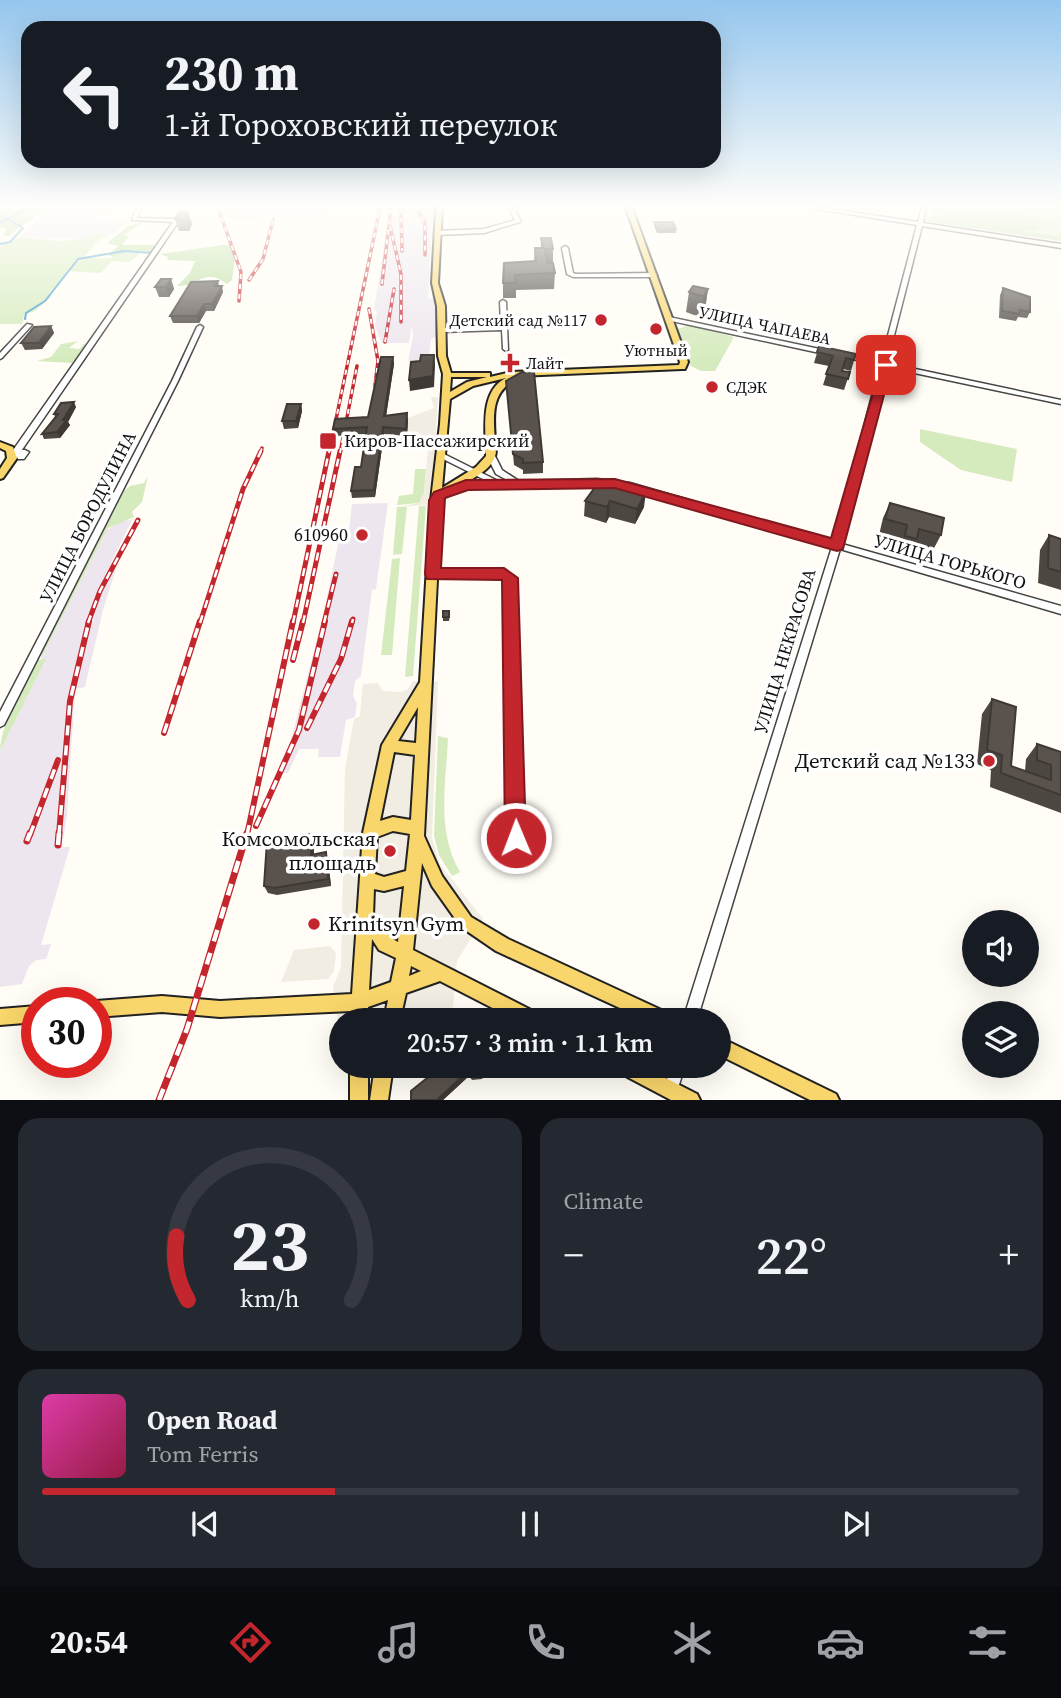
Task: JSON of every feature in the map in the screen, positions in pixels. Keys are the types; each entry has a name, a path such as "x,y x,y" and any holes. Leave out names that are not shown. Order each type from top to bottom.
{"main road":[{"path":"395,1008 405,956 417,833 438,497 449,374 442,356 440,297 435,283 436,259"},
{"path":"449,374 682,367 684,362 648,259"},
{"path":"438,497 485,466 491,456 492,402 496,390 504,381 531,373"},
{"path":"449,374 483,392 492,402"},
{"path":"445,398 470,384 511,374"},
{"path":"0,476 21,454 1,446"},
{"path":"359,1008 370,833 389,745 426,682"},
{"path":"389,745 421,750"},
{"path":"370,833 384,824 407,824 417,833 437,881 466,922 502,945 638,1008"},
{"path":"368,879 384,884 411,877"},
{"path":"365,918 384,944 509,1008"},
{"path":"112,1008 162,1004 220,1009 359,1002 439,973"},
{"path":"0,1017 21,1015"},
{"path":"731,1052 830,1100"},
{"path":"359,1078 359,1100"},
{"path":"379,1100 382,1078"},
{"path":"648,1078 691,1100"}],"street":[{"path":"21,454 150,259"},
{"path":"567,259 570,274 575,276 654,275"},
{"name":"УЛИЦА НЕКРАСОВА","path":"694,1008 837,545 912,259"},
{"path":"503,302 506,349"},
{"name":"УЛИЦА ЧАПАЕВА","path":"669,319 1061,402"},
{"path":"0,357 29,324"},
{"name":"УЛИЦА БОРОДУЛИНА","path":"0,722 143,446 200,327"},
{"path":"442,330 505,328"},
{"name":"УЛИЦА ГОРЬКОГО","path":"441,456 502,484"},
{"path":"491,456 499,472 521,484"},
{"name":"УЛИЦА ГОРЬКОГО","path":"438,497 466,485 597,482 630,486 1061,610"},
{"path":"433,574 509,576 516,838"},
{"path":"671,1090 674,1078"}],"shaded area":[{"path":"382,259 430,259 428,298 436,299 436,337 431,339 429,360 408,361 413,337 412,325 409,343 382,343 375,326 377,311 374,309"},
{"path":"431,397 438,397 433,473 427,505 397,507 419,503 424,493 428,448 416,445 407,436 408,418 434,408"},
{"path":"388,503 376,589 372,590 361,676 355,681 355,717 346,720 340,757 318,757 319,749 299,749 288,773 278,772 291,740 322,620 341,531 349,530 352,504"},
{"path":"132,520 111,563 118,563 103,610 85,687 75,689 67,816 62,847 70,847 41,945 51,944 46,959 36,960 29,966 22,984 0,987 0,751 45,660 40,659 107,530 120,521"},
{"name":"Комсомольская площадь","path":"413,681 438,682 432,838 440,864 483,919 457,961 453,1007 336,1008 333,987 341,967 345,768 354,719 360,716 363,684 378,683 383,691 401,692 408,689"},
{"path":"330,946 336,953 334,971 328,979 281,982 294,950"}],"green space":[{"path":"0,259 133,259 129,262 112,261 101,273 66,271 63,279 49,293 52,296 35,311 24,315 22,324 0,324"},
{"path":"235,259 232,280 227,284 207,277 177,286 190,273 195,261 167,260"},
{"path":"690,325 734,337 715,371 701,371 691,366 677,329"},
{"path":"78,341 69,348 79,349 84,344 87,345 72,363 37,361 51,357 61,344"},
{"path":"920,429 1017,449 1012,482 961,470 920,442"},
{"path":"415,469 426,469 424,493 419,503 397,505 399,496 413,494"},
{"path":"148,476 142,502 132,512 134,517 108,528 42,656 39,655 124,491 130,486 144,483"},
{"path":"419,506 426,506 413,676 405,677"},
{"path":"397,507 407,507 402,554 393,555"},
{"path":"400,558 392,655 381,655 392,559"},
{"path":"46,659 0,751 14,704 37,660"},
{"path":"438,736 448,738 445,824 460,872 452,876 439,855 434,836"}],"building":[{"path":"547,259 548,263 553,263 555,273 515,275 516,283 503,283 504,263"},
{"path":"161,279 171,279 166,287 155,287"},
{"path":"218,281 215,286 222,286 212,304 204,304 197,316 170,316 191,282"},
{"path":"693,286 708,289 704,296 697,295 689,292"},
{"path":"1003,288 1030,297 1030,312 1020,310 1019,314 1002,311"},
{"path":"51,326 39,343 21,343 34,327"},
{"path":"819,346 856,354 854,360 846,358 842,371 850,372 848,379 826,374 833,356 817,352"},
{"path":"421,355 434,355 433,376 409,380 411,362 420,361"},
{"path":"381,357 393,357 384,416 407,413 406,429 383,427 374,490 351,491 355,467 361,467 367,427 333,429 335,419 368,417"},
{"path":"522,372 534,372 543,462 523,463 523,459 513,454 506,381"},
{"path":"74,402 63,420 67,420 57,432 42,434 58,414 54,414 61,403"},
{"path":"287,404 301,404 296,421 282,421"},
{"path":"598,483 646,492 637,509 610,501 607,507 585,501"},
{"path":"890,503 944,518 941,535 919,529 917,539 905,536 907,525 885,519"},
{"path":"1049,535 1061,539 1061,572 1048,568"},
{"path":"443,611 449,611 449,617 443,617"},
{"path":"992,699 1016,707 1011,766 1051,780 1051,765 1037,760 1037,744 1061,752 1061,795 1001,773 1002,755 987,750"},
{"path":"311,834 311,855 326,852 328,879 274,888 264,886 267,841"},
{"path":"427,1078 461,1078 437,1100 411,1100 411,1091"}],"waterway":[{"path":"25,319 26,313 45,301 78,259"}],"railway":[{"path":"236,259 241,272 239,301"},
{"path":"249,280 263,259"},
{"path":"329,453 369,259"},
{"path":"382,284 385,259"},
{"path":"398,259 401,274 401,322"},
{"path":"385,342 394,289"},
{"path":"369,309 378,361 375,386"},
{"path":"340,453 357,366"},
{"path":"260,453 262,448"},
{"path":"200,623 243,489 261,451"},
{"path":"293,623 329,451"},
{"path":"303,623 340,451"},
{"path":"88,623 100,591 138,520"},
{"path":"324,623 336,574"},
{"path":"352,623 353,619"},
{"path":"59,835 70,701 89,621"},
{"path":"164,733 200,621"},
{"path":"247,835 293,621"},
{"path":"293,660 303,621"},
{"path":"256,826 299,730 325,621"},
{"path":"307,728 341,659 352,621"},
{"path":"30,835 58,760"},
{"path":"27,841 30,833"},
{"path":"58,845 59,833"},
{"path":"159,1100 187,1029 247,833"}],"place":[{"name":"Детский сад №117","path":"601,320"},
{"name":"Уютный","path":"656,329"},
{"name":"Лайт","path":"510,363"},
{"name":"СДЭК","path":"712,387"},
{"name":"Киров-Пассажирский","path":"328,441"},
{"name":"610960","path":"362,535"},
{"name":"Детский сад №133","path":"989,761"},
{"name":"Комсомольская площадь","path":"390,851"},
{"name":"Krinitsyn Gym","path":"314,924"}],"route":[{"path":"516,838 510,578 508,574 433,574 436,500 439,495 454,487 466,485 597,482 615,484 638,488 837,545 886,365"}]}
